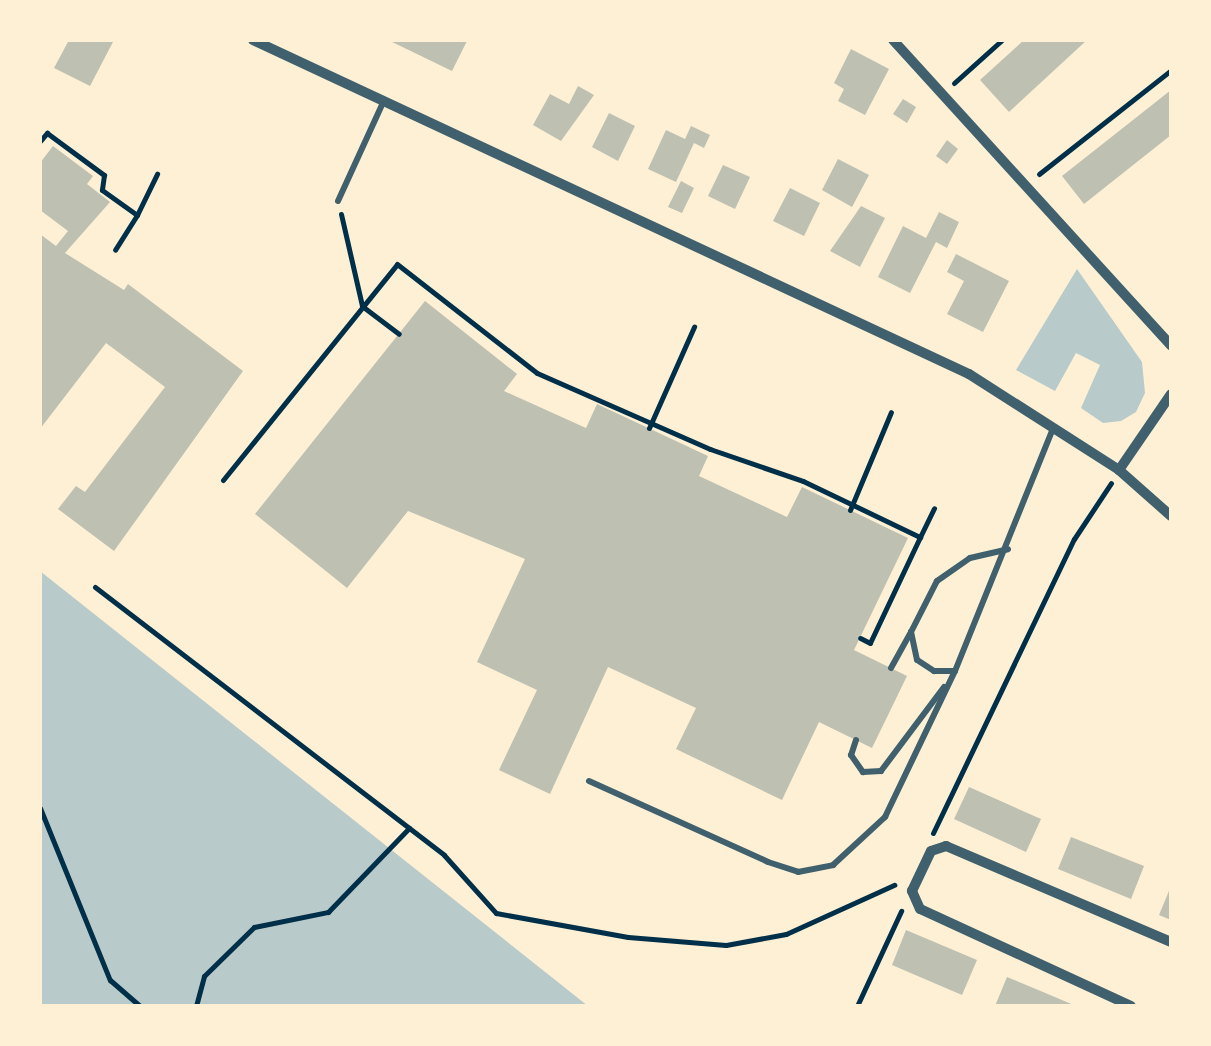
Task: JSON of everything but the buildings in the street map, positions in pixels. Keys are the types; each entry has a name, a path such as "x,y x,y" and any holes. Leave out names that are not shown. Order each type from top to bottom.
{"street":[{"path":"253,40 382,105 969,374 1119,470 1171,516"},
{"path":"893,40 1171,345"},
{"path":"1119,470 1171,394"},
{"path":"1131,1006 920,909 912,891 930,851 946,846 1171,942"}],"lane":[{"path":"338,201 382,105"},
{"path":"590,781 768,862 798,872 833,865 886,817 1008,549 1053,428"},
{"path":"891,668 937,581 970,558 1008,549"},
{"path":"910,632 917,660 934,671 955,671"},
{"path":"856,740 851,755 864,772 881,770 955,671"}],"path":[{"path":"941,96 1002,40"},
{"path":"1025,185 1171,70"},
{"path":"40,142 47,133 104,174 102,190 136,216"},
{"path":"115,250 157,174"},
{"path":"338,201 362,306 399,334"},
{"path":"222,480 396,264 537,373 650,426 920,537"},
{"path":"650,426 694,327"},
{"path":"851,507 891,412"},
{"path":"930,851 934,826 1074,539 1119,470"},
{"path":"860,638 870,643 934,508"},
{"path":"95,586 410,828 496,912 680,943 726,945 786,934 919,873"},
{"path":"40,808 110,980 140,1006"},
{"path":"196,1006 204,976 254,927 328,912 410,828"},
{"path":"858,1006 912,891"}],"shaded area":[{"path":"1077,269 1142,362 1145,393 1136,412 1121,421 1103,423 1081,408 1100,365 1076,353 1055,391 1016,370"},
{"path":"40,571 588,1006 40,1006"}]}
